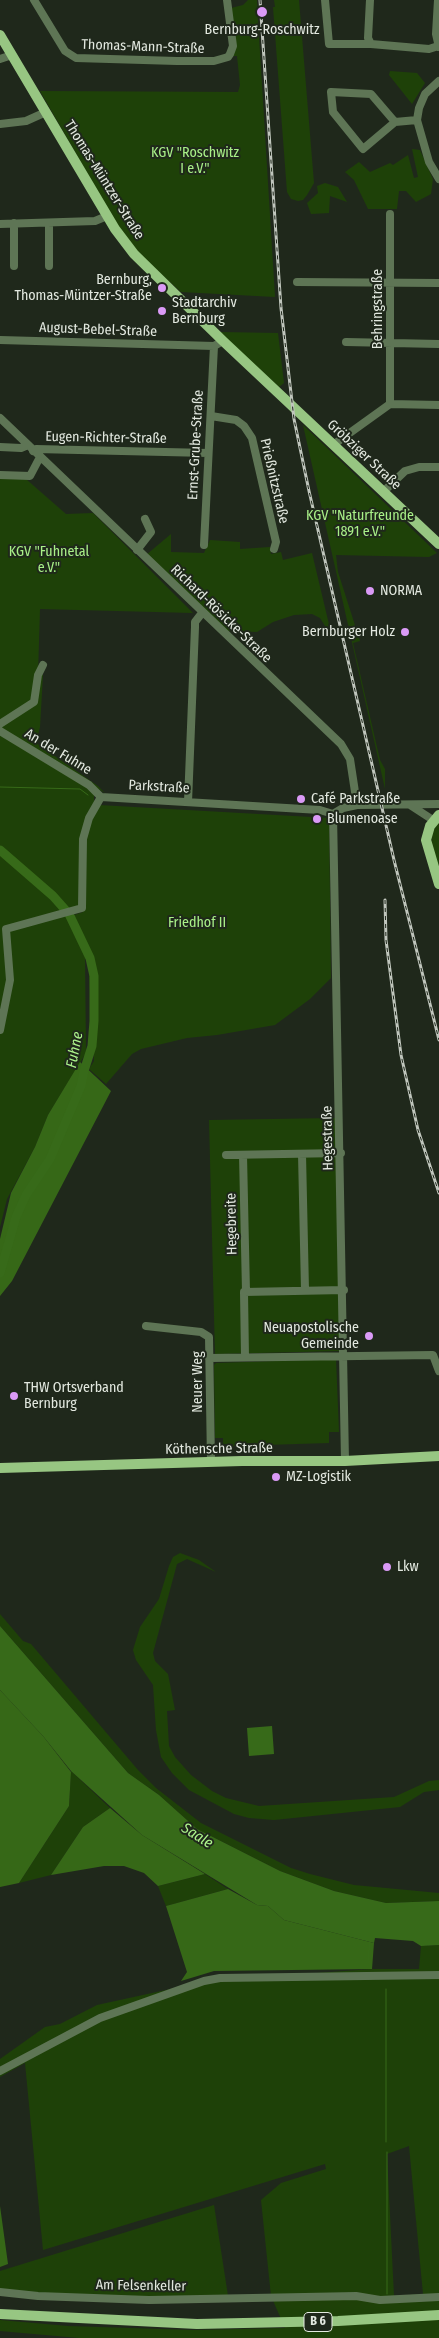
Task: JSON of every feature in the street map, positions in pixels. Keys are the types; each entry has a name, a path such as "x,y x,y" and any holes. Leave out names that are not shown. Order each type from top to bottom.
{"main road":[{"name":"Thomas-Müntzer-Straße","path":"0,35 121,237 144,265 292,406"},
{"name":"Gröbziger Straße","path":"292,406 439,544"},
{"path":"436,818 428,830 426,842 439,884"},
{"name":"Köthensche Straße","path":"0,1468 211,1462 346,1461 439,1456"},
{"name":"B 6","path":"0,2314 197,2324 329,2322 439,2315"}],"street":[{"name":"Thomas-Mann-Straße","path":"34,0 65,51 76,58 177,61 222,59 230,54 233,46 227,0"},
{"path":"325,0 329,44 371,44 429,49 439,46 436,34 438,0"},
{"path":"370,0 368,38 371,44"},
{"path":"0,59 12,55"},
{"path":"439,81 425,94 419,108 418,120 429,162 439,179"},
{"path":"395,122 373,95 331,92 333,112 363,148 395,122 418,120"},
{"path":"0,124 26,121 46,112"},
{"name":"Behringstraße","path":"390,214 390,404"},
{"path":"0,224 95,221 107,216"},
{"path":"14,223 14,266"},
{"path":"49,223 50,266"},
{"path":"297,282 439,284"},
{"name":"August-Bebel-Straße","path":"0,340 214,346"},
{"path":"214,346 223,341"},
{"path":"346,342 439,344"},
{"name":"Ernst-Grube-Straße","path":"204,545 214,346"},
{"path":"333,445 390,404 439,405"},
{"name":"Prießnitzstraße","path":"211,416 236,420 244,426 252,438 276,542 274,549"},
{"name":"Richard-Rösicke-Straße","path":"0,418 341,744 350,759 357,805"},
{"path":"0,447 30,448"},
{"name":"Eugen-Richter-Straße","path":"30,448 208,453"},
{"path":"0,475 30,476 40,457"},
{"path":"383,492 405,471 419,467 439,467"},
{"path":"137,550 151,532 145,519"},
{"path":"188,802 195,626 202,613"},
{"path":"0,724 34,702 38,675 43,665"},
{"name":"An der Fuhne","path":"0,731 89,785 101,797"},
{"path":"0,1030 10,980 6,929 82,908 83,838 88,818 101,797"},
{"name":"Parkstraße","path":"101,797 320,810 333,814"},
{"path":"406,804 436,818"},
{"path":"333,814 344,808 357,805 439,804"},
{"name":"Hegestraße","path":"333,814 346,1461"},
{"path":"226,1155 341,1153"},
{"path":"302,1154 305,1290"},
{"name":"Hegebreite","path":"243,1155 246,1292 244,1292 245,1357"},
{"path":"246,1292 344,1290"},
{"name":"Neuer Weg","path":"146,1326 173,1328 207,1334 210,1340 211,1462"},
{"path":"209,1358 433,1355 439,1371"},
{"path":"0,2071 100,2018 204,1981 220,1978 439,1975"},
{"name":"Am Felsenkeller","path":"0,2292 38,2296 149,2300 356,2296 380,2300 439,2297"}],"green space":[{"name":"KGV \"Roschwitz I e.V.\"","path":"248,0 257,0 275,297 181,292 139,254 116,223 40,91 238,92 240,85 237,56 232,56 235,47 231,8 243,5"},
{"path":"274,0 299,0 314,183 303,200 298,201 291,199 287,192"},
{"path":"390,71 417,73 425,83 412,104 389,75"},
{"path":"412,149 420,150 433,179 431,194 416,202 406,191 399,191 397,209 368,209 354,180 345,172 359,162 370,172 390,163 393,165 408,155 414,178 418,177"},
{"path":"325,183 338,187 347,202 330,196 329,213 311,214 307,203 318,193 317,186"},
{"path":"219,332 278,333 284,383 279,387"},
{"name":"KGV \"Naturfreunde 1891 e.V.\"","path":"303,425 437,553 429,557 336,555 338,572 360,641 353,643 380,760 385,769 385,789"},
{"name":"KGV \"Fuhnetal e.V.\"","path":"0,478 26,479 66,514 93,513 193,613 40,609 38,674 43,675 40,727 36,743 98,786 105,793 0,730"},
{"path":"171,534 171,552 204,553 210,540 240,542 240,549 270,547 271,554 281,552 283,560 312,553 332,637 320,618 312,614 294,615 273,622 257,632 224,631 146,555"},
{"name":"Friedhof II","path":"0,735 94,792 94,803 80,841 80,905 69,909 71,916 83,912 85,838 89,822 99,805 329,818 331,978 310,999 275,1025 187,1038 141,1049 132,1054 106,1084 89,1069 94,1061 88,956 80,939 85,955 86,1053 48,1115 35,1147 7,1199 0,1227 0,849 59,900 0,847"},
{"path":"439,821 439,869 432,847 431,835"},
{"path":"335,1118 340,1351 215,1354 209,1120"},
{"path":"336,1359 339,1432 329,1432 329,1443 233,1446 233,1444 223,1444 223,1438 215,1438 214,1365 216,1363"},
{"path":"180,1553 199,1560 216,1572 187,1559 177,1564 153,1653 155,1661 168,1674 175,1710 167,1711 169,1746 175,1757 191,1775 212,1791 226,1798 259,1806 394,1797 429,1781 439,1780 439,1790 424,1792 400,1807 274,1820 249,1818 234,1814 189,1790 172,1773 161,1757 156,1730 153,1685 136,1660 133,1650 140,1627 159,1599 173,1557"},
{"path":"0,1614 23,1641 31,1644 138,1770 156,1788 201,1823 291,1868 354,1885 439,1893 439,1901 386,1903 334,1891 280,1871 197,1829 159,1795 128,1773 0,1626"},
{"path":"71,1771 110,1808 83,1827 51,1875 19,1883 69,1806"},
{"path":"205,1874 228,1889 166,1906 158,1886"},
{"path":"439,1945 439,2338 79,2338 0,2331 0,2320 68,2326 192,2330 285,2328 271,2296 261,2200 281,2183 326,2169 325,2164 43,2250 25,2063 0,2077 0,2059 45,2027 60,2024 97,2005 207,1981 372,1969 419,1969 421,1946","holes":["409,2146 423,2294 394,2296 387,2154"]},
{"path":"214,2205 228,2296 153,2298 40,2294 0,2289 0,2271"}],"shaded area":[{"path":"80,1062 111,1091 12,1281 0,1296 0,1239 11,1193 35,1147 48,1115"},
{"path":"0,1690 43,1736 71,1772 69,1806 19,1883 0,1887"},
{"path":"110,1808 142,1835 205,1874 158,1886 144,1873 124,1866 104,1866 51,1875 83,1827"},
{"path":"228,1889 257,1905 268,1906 284,1920 374,1943 372,1969 214,1971 181,1981 187,1972 166,1906"},
{"path":"0,2206 8,2264 0,2267"}],"water":[{"name":"Saale","path":"0,1626 128,1773 159,1795 197,1829 280,1871 334,1891 386,1903 439,1901 439,1945 421,1946 413,1941 375,1938 374,1943 284,1920 268,1906 257,1905 142,1835 71,1771 43,1736 0,1690"},
{"path":"272,1726 274,1754 249,1756 247,1728"}],"waterway":[{"path":"0,787 80,789 88,795"},
{"name":"Fuhne","path":"0,850 53,896 69,914 90,958 94,976 92,1046 81,1086 50,1159 26,1195 16,1217 0,1273"},
{"path":"368,1960 370,1941"},
{"path":"386,1989 386,2142"},
{"path":"387,2152 387,2294"}],"railway":[{"path":"260,0 281,308 294,419 394,860 439,1040"},
{"path":"385,900 386,940 401,1055 418,1130 439,1193"}],"place":[{"name":"Bernburg-Roschwitz","path":"262,12"},
{"name":"Bernburg, Thomas-Müntzer-Straße","path":"162,288"},
{"name":"Stadtarchiv Bernburg","path":"162,311"},
{"name":"NORMA","path":"370,591"},
{"name":"Bernburger Holz","path":"405,632"},
{"name":"Café Parkstraße","path":"301,799"},
{"name":"Blumenoase","path":"317,819"},
{"name":"Neuapostolische Gemeinde","path":"369,1336"},
{"name":"THW Ortsverband Bernburg","path":"14,1396"},
{"name":"MZ-Logistik","path":"276,1477"},
{"name":"Lkw","path":"387,1567"}]}
